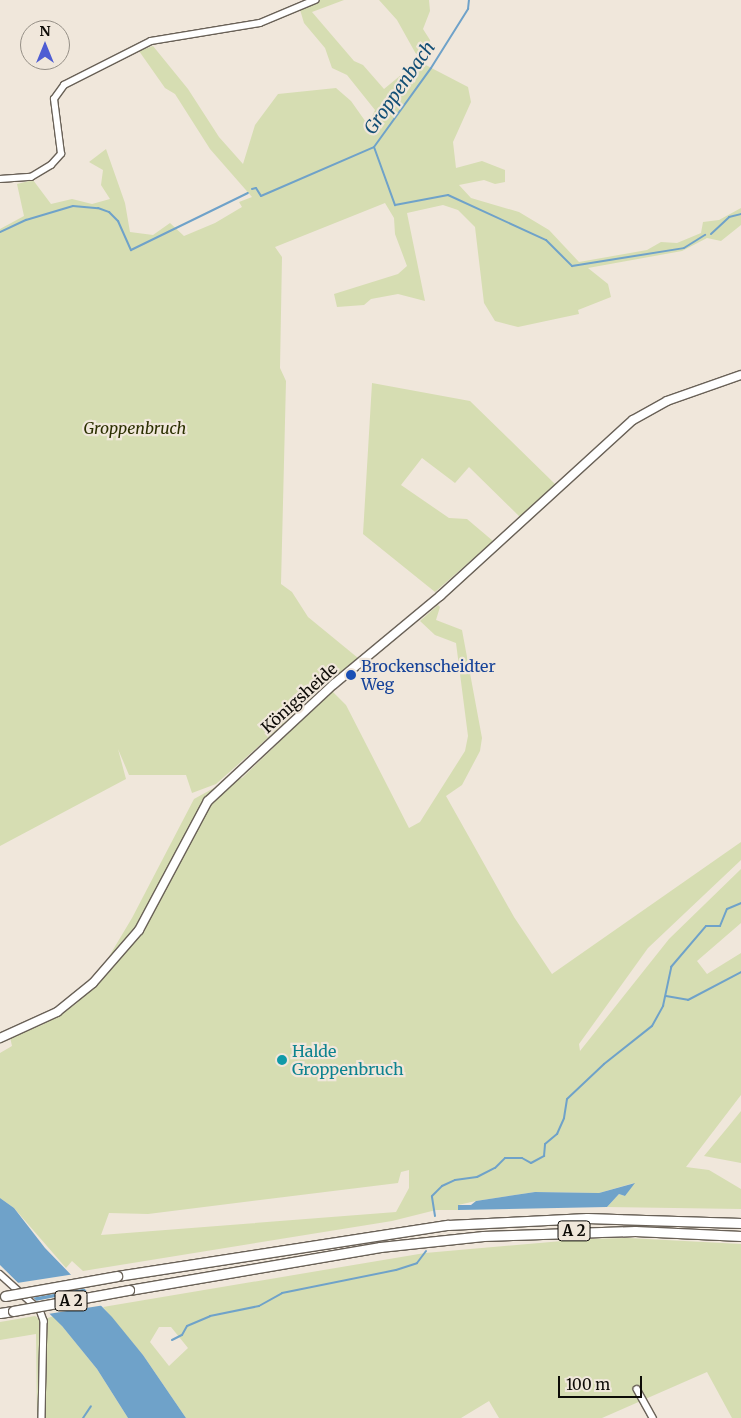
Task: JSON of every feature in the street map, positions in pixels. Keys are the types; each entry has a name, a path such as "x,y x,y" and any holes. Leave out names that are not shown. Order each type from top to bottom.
{"highway":[{"name":"A 2","path":"2,1296 386,1232 456,1225 588,1218 741,1223"},
{"name":"A 2","path":"0,1313 380,1247 483,1236 595,1231 741,1236"}],"main road":[{"name":"Königsheide","path":"0,1038 57,1012 92,982 139,930 208,801 334,684 440,596 633,420 667,401 741,375"}],"street":[{"path":"0,179 31,177 51,165 61,154 54,99 64,85 151,41 260,23 315,0"},
{"path":"0,1274 40,1310 44,1321 42,1418"},
{"path":"637,1389 653,1418"}],"green space":[{"name":"Groppenbruch","path":"306,0 344,0 312,12 354,61 363,65 384,89 418,61 468,87 471,102 453,142 456,168 482,161 505,170 505,182 495,184 484,180 459,185 471,198 519,212 549,230 579,262 647,250 661,242 677,243 701,233 703,222 719,220 741,208 741,225 721,241 707,238 682,251 588,268 608,284 611,297 578,310 579,314 518,327 495,321 484,303 475,227 458,210 443,205 407,213 425,301 398,294 371,299 364,305 337,307 334,294 398,274 407,266 395,234 394,218 385,203 275,247 282,257 280,368 286,381 281,584 292,592 308,617 358,658 216,784 192,793 186,775 129,775 118,749 126,779 0,846 0,229 24,216 17,184 33,180 51,204 72,199 92,204 110,199 101,185 103,170 89,162 106,149 125,203 130,232 153,235 170,223 184,236 215,223 242,207 239,202 252,197 210,149 175,94 165,88 139,51 153,46 188,89 219,137 243,164 255,125 278,94 336,88 351,101 368,125 375,110 347,75 332,68 325,48 304,23 298,3"},
{"path":"379,0 429,0 430,11 423,29 430,40 431,53 416,54 397,20"},
{"path":"372,383 470,401 555,484 520,517 469,467 455,483 422,458 401,485 449,518 467,519 493,541 435,592 363,534"},
{"path":"438,605 440,607 436,620 462,630 482,738 480,751 462,785 446,796 514,917 552,974 741,842 741,860 648,948 579,1044 580,1051 669,939 741,869 741,923 697,961 707,974 741,953 741,1095 686,1167 709,1170 741,1189 741,1209 607,1207 619,1194 625,1196 634,1183 599,1193 535,1192 476,1201 458,1205 458,1210 436,1210 392,1221 83,1271 72,1261 66,1268 14,1208 0,1198 0,1053 12,1046 10,1037 42,1025 76,1004 92,985 132,918 194,799 223,783 242,778 332,691 346,705 409,828 420,822 465,751 468,736 456,643 435,635 420,621","holes":["409,1170 409,1188 396,1212 101,1235 109,1213 148,1214 398,1183 401,1172"]},
{"path":"741,1111 741,1163 704,1156 728,1127"},
{"path":"628,1238 741,1244 741,1418 732,1418 707,1372 602,1418 499,1418 489,1401 461,1418 186,1418 143,1355 103,1307 425,1253 585,1239","holes":["159,1327 171,1327 188,1348 169,1366 150,1342"]},
{"path":"35,1316 41,1320 54,1316 97,1369 128,1418 37,1418 36,1334 0,1340 0,1322"}],"water":[{"path":"635,1183 625,1196 619,1194 607,1207 458,1210 458,1205 471,1205 476,1201 535,1192 599,1193"},
{"path":"0,1198 14,1208 45,1248 112,1317 143,1355 186,1418 128,1418 97,1369 62,1326 0,1265"}],"pier":[{"path":"75,1274 88,1288 31,1298 17,1283"},
{"path":"91,1290 105,1305 48,1314 35,1301"}],"waterway":[{"name":"Groppenbach","path":"252,189 256,188 261,196 374,147 431,68 468,9 469,0"},
{"path":"374,147 395,205 448,195 546,240 572,266 684,248 705,235"},
{"name":"Groppenbach","path":"0,232 26,220 73,206 98,208 109,212 118,221 131,250 248,193"},
{"path":"711,234 729,217 741,214"},
{"path":"435,1216 432,1196 442,1186 455,1180 477,1177 495,1168 505,1158 522,1158 531,1163 544,1156 545,1144 557,1134 564,1118 567,1099 604,1064 652,1026 663,1006 671,967 706,926 720,926 727,909 741,903"},
{"path":"666,996 688,1000 741,972"},
{"path":"172,1340 182,1335 187,1326 210,1316 259,1306 282,1293 396,1270 417,1263 426,1251"},
{"path":"83,1418 91,1406"}],"place":[{"name":"Brockenscheidter Weg","path":"351,675"},
{"name":"Halde Groppenbruch","path":"282,1060"}]}
